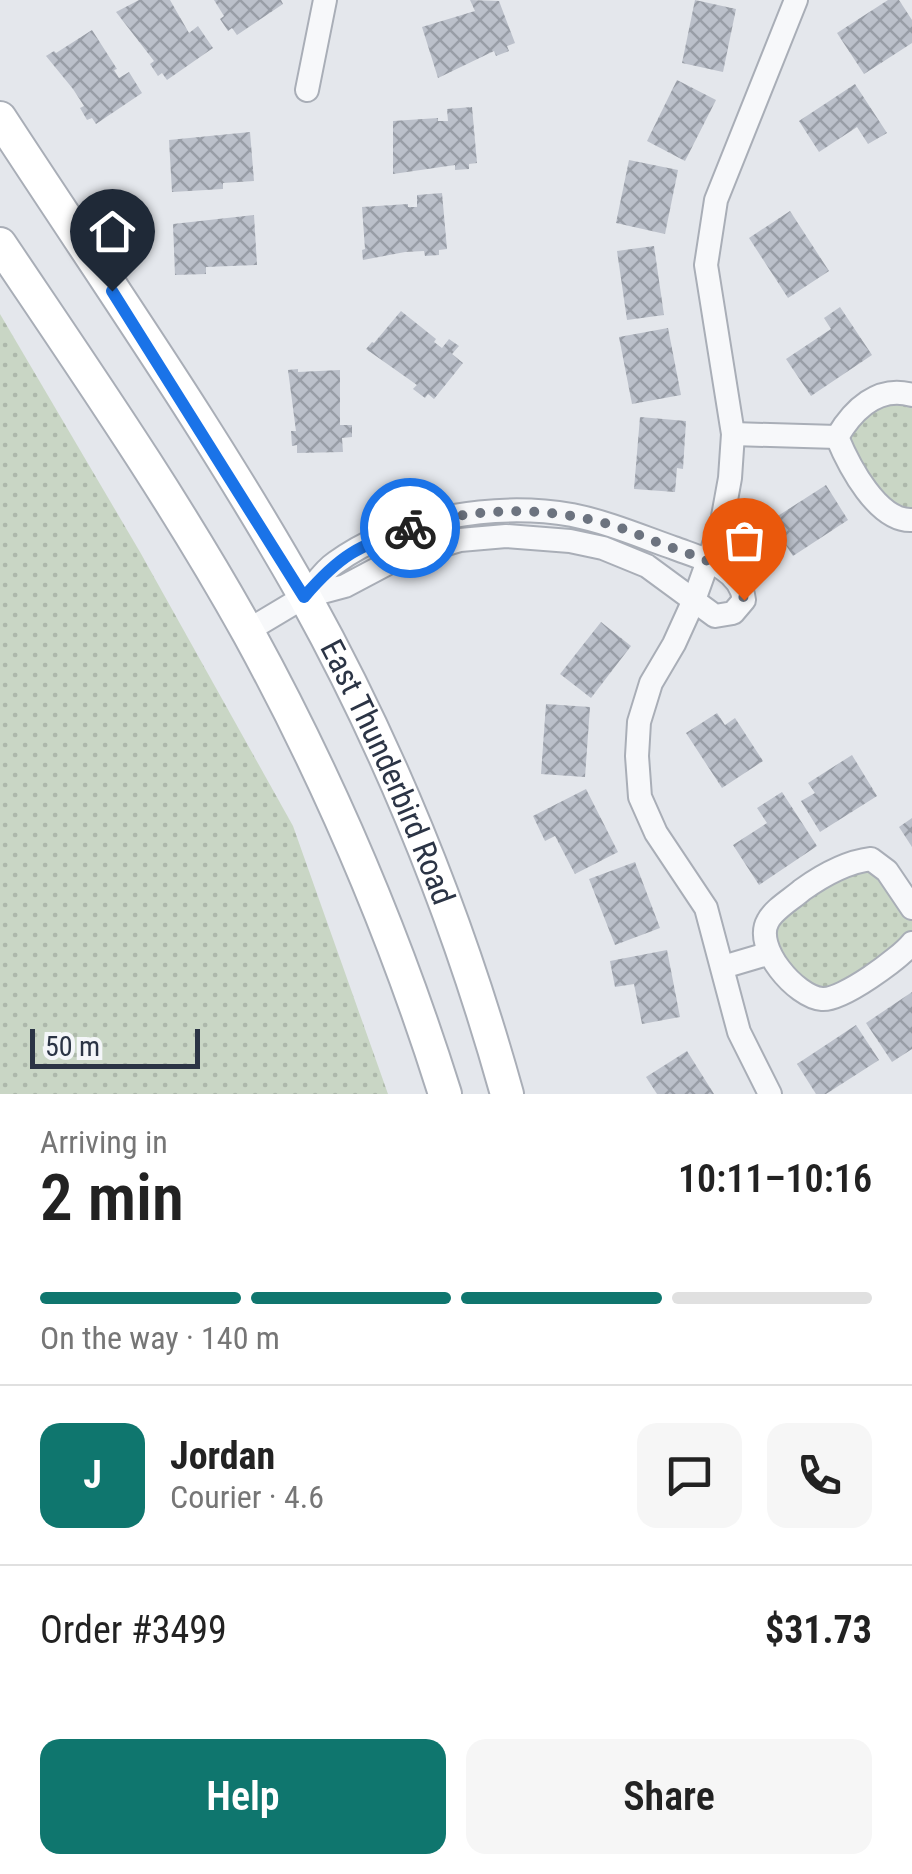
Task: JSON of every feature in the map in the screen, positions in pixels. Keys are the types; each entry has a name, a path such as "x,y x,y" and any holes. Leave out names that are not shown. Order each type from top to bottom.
{"main road":[{"name":"East Thunderbird Road","path":"0,118 219,456 304,597 413,818 480,1001 507,1094"},
{"name":"East Thunderbird Road","path":"0,244 136,449 247,631 330,794 407,980 444,1094"}],"street":[{"path":"307,90 325,0"},
{"path":"770,1094 740,1032 706,908 656,833 640,797 639,722 651,682 694,600 722,522 733,434 706,265 716,200 796,0"},
{"path":"837,437 850,416 887,392 912,396"},
{"path":"733,434 837,437"},
{"path":"837,437 883,512 900,521 912,520"},
{"path":"247,631 304,597 345,586 396,558 460,540 506,536 583,542 602,548 647,566 715,616 733,613 744,600 742,590 726,570 707,560 612,525 542,512 452,518 386,536 332,564 304,597"},
{"path":"912,908 887,871 871,859 851,861 807,887 769,917 764,931 767,954 805,995 826,1000 849,991 912,943"},
{"path":"723,967 767,954"}],"green space":[{"path":"0,314 140,552 293,826 388,1094 0,1094"},
{"path":"912,395 912,520 900,521 843,450 850,417"},
{"path":"871,859 912,908 912,943 826,1000 767,954 769,917"}],"building":[{"path":"139,0 170,0 189,33 198,26 213,48 167,80 162,73 158,76 150,64 154,61 116,12"},
{"path":"214,0 281,0 283,4 237,35 232,28 228,31 220,19 224,16"},
{"path":"470,0 499,1 515,43 507,46 509,51 496,56 494,51 438,78 422,27 475,11"},
{"path":"695,0 736,9 723,72 682,63"},
{"path":"888,0 899,0 912,20 912,43 864,74 837,33"},
{"path":"92,30 119,78 129,72 142,93 96,124 92,118 87,120 80,108 84,106 46,56"},
{"path":"677,80 716,100 685,161 647,141"},
{"path":"855,84 887,133 868,144 857,127 819,152 799,121"},
{"path":"472,107 477,163 469,164 469,169 455,170 455,165 393,174 393,121 448,121 447,109"},
{"path":"250,132 254,181 223,183 223,189 172,192 169,140"},
{"path":"629,160 678,170 665,234 616,223"},
{"path":"442,193 447,249 439,250 439,255 405,252 363,260 362,207 417,207 417,195"},
{"path":"790,211 829,271 788,298 749,238"},
{"path":"254,215 257,265 206,267 206,274 175,275 173,224"},
{"path":"654,246 664,315 627,320 617,251"},
{"path":"840,307 872,355 811,396 786,359 831,329 824,318"},
{"path":"401,311 442,348 449,339 459,346 452,354 463,363 434,399 428,394 425,398 413,389 417,385 366,349"},
{"path":"668,328 681,395 632,404 619,337"},
{"path":"288,370 340,370 340,425 352,425 352,437 342,438 343,452 297,453 297,445 292,446 291,431 296,431"},
{"path":"640,417 686,421 683,469 677,468 675,492 634,489"},
{"path":"826,485 848,520 793,556 770,521"},
{"path":"601,622 631,646 591,698 560,674"},
{"path":"546,704 590,707 585,777 541,774"},
{"path":"717,713 725,725 735,718 763,761 722,788 686,733"},
{"path":"852,755 877,796 820,832 801,801 815,793 808,783"},
{"path":"586,789 618,852 575,874 555,836 545,841 533,816"},
{"path":"782,792 817,846 759,885 733,845 767,823 757,808"},
{"path":"912,818 912,847 899,827"},
{"path":"635,862 660,928 615,945 589,879"},
{"path":"667,950 680,1017 642,1024 634,984 615,987 610,961"},
{"path":"912,992 912,1049 892,1062 866,1023"},
{"path":"856,1025 879,1060 826,1094 816,1094 797,1064"},
{"path":"687,1051 714,1094 657,1094 646,1077"}],"way so far":[{"path":"410,528 480,514 567,514 612,525 707,560 736,580 744,600"}],"route":[{"path":"112,291 304,597 332,564 410,528"}]}
